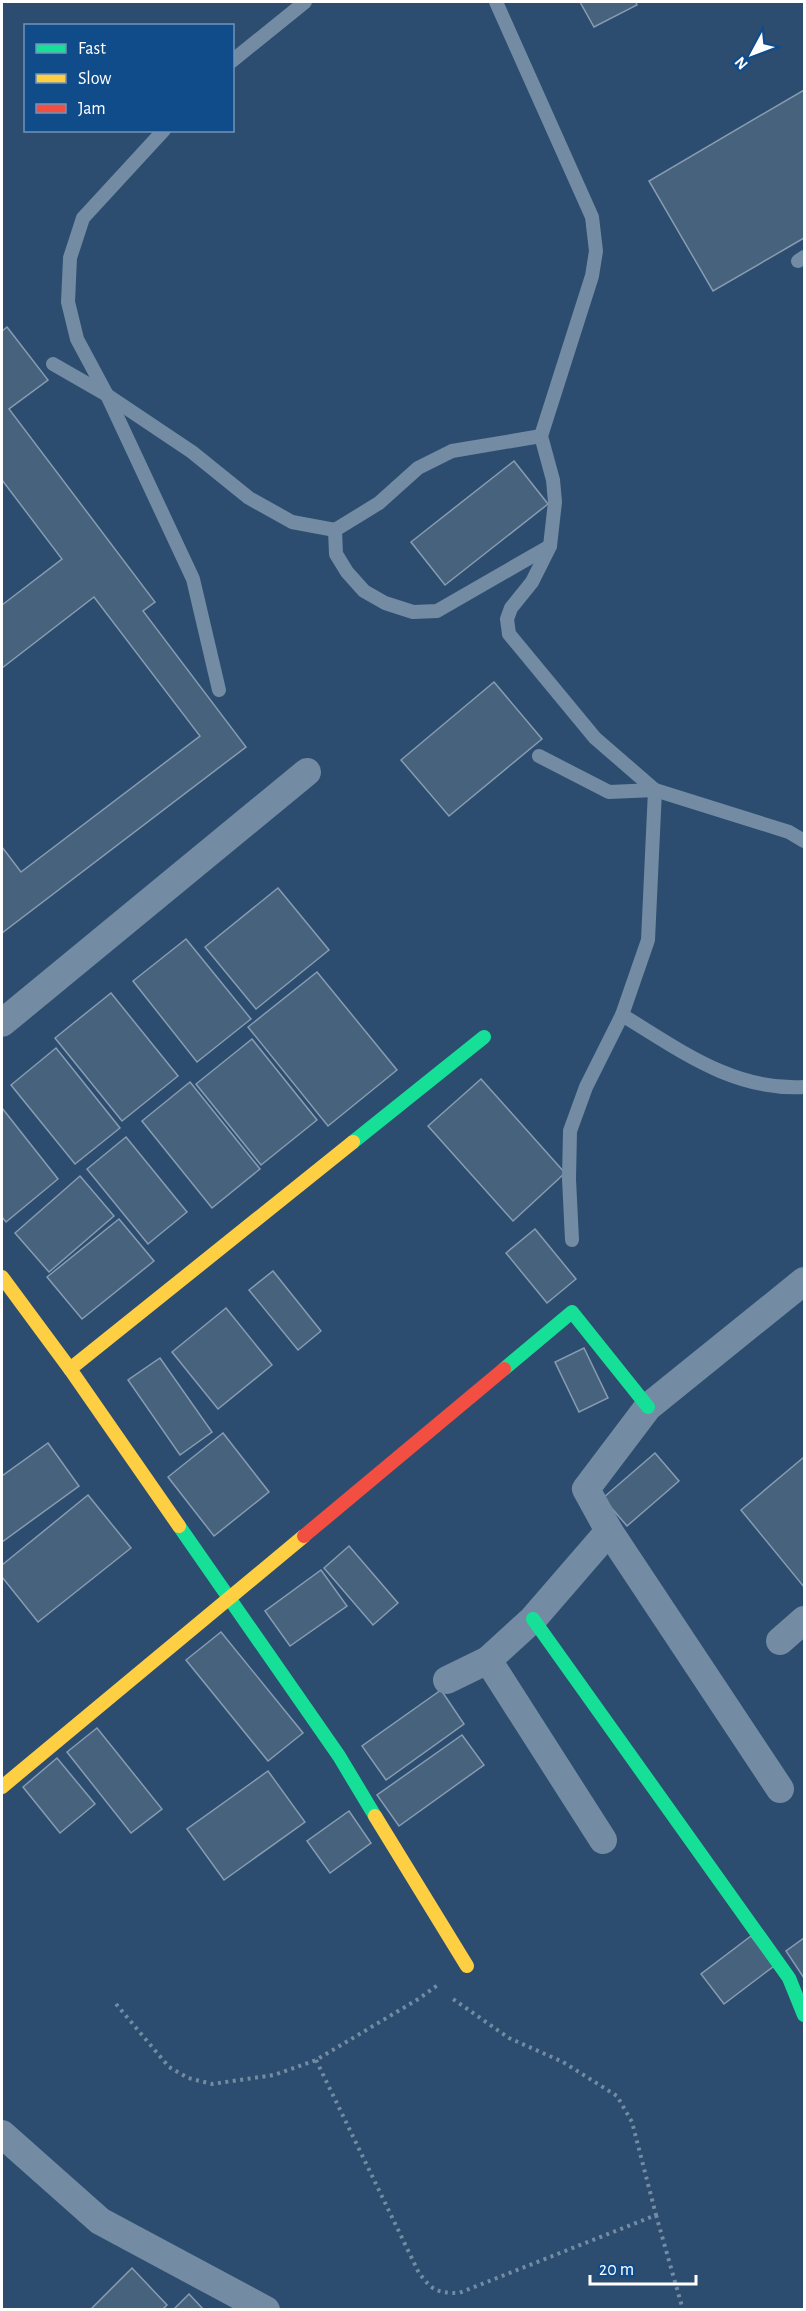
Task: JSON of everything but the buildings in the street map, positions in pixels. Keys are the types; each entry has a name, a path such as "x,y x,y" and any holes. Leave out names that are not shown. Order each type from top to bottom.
{"street":[{"path":"2,1023 307,772"},
{"path":"70,1369 484,1037"},
{"path":"2,1276 70,1369 339,1756 467,1965"},
{"path":"780,1789 609,1531 586,1489 648,1407 804,1281"},
{"path":"2,1787 572,1312 648,1407"},
{"path":"447,1680 488,1660 533,1619 609,1531"},
{"path":"533,1619 789,1978 804,2015"},
{"path":"780,1641 804,1620"},
{"path":"488,1660 603,1840"},
{"path":"2,2134 100,2221 266,2310"}],"lane":[{"path":"234,59 305,2"},
{"path":"496,2 592,217 596,251 592,276 541,436 553,480 555,502 550,546 532,582 512,608 507,619 509,634 595,738 656,790"},
{"path":"162,132 83,218 70,258 68,302 77,339 107,394 193,579 219,690"},
{"path":"53,364 107,394 192,452 249,498 292,522 335,530 379,503 418,468 452,451 541,436"},
{"path":"335,530 336,554 346,572 364,591 385,603 413,612 437,611 550,546"},
{"path":"539,756 609,792 656,790 789,832 804,841"},
{"path":"573,1240 569,1179 570,1131 586,1087 622,1015 648,940 656,790"},
{"path":"622,1015 706,1066 754,1084 780,1089 804,1087"}],"path":[{"path":"116,2004 169,2067 188,2078 212,2084 274,2075 316,2060 420,1998 467,1965"},
{"path":"435,1987 509,2038 563,2062 617,2096 632,2122 683,2310"},
{"path":"316,2060 419,2273 432,2289 444,2293 459,2293 656,2215"}],"traffic: fast":[{"path":"353,1142 484,1037"},
{"path":"504,1369 572,1312 648,1407"},
{"path":"179,1526 339,1756 375,1816"},
{"path":"533,1619 789,1978 804,2015"}],"traffic: slow":[{"path":"70,1369 353,1142"},
{"path":"2,1277 70,1369 179,1526"},
{"path":"2,1787 304,1536"},
{"path":"375,1816 467,1966"}],"traffic: jam":[{"path":"304,1536 504,1369"}]}
